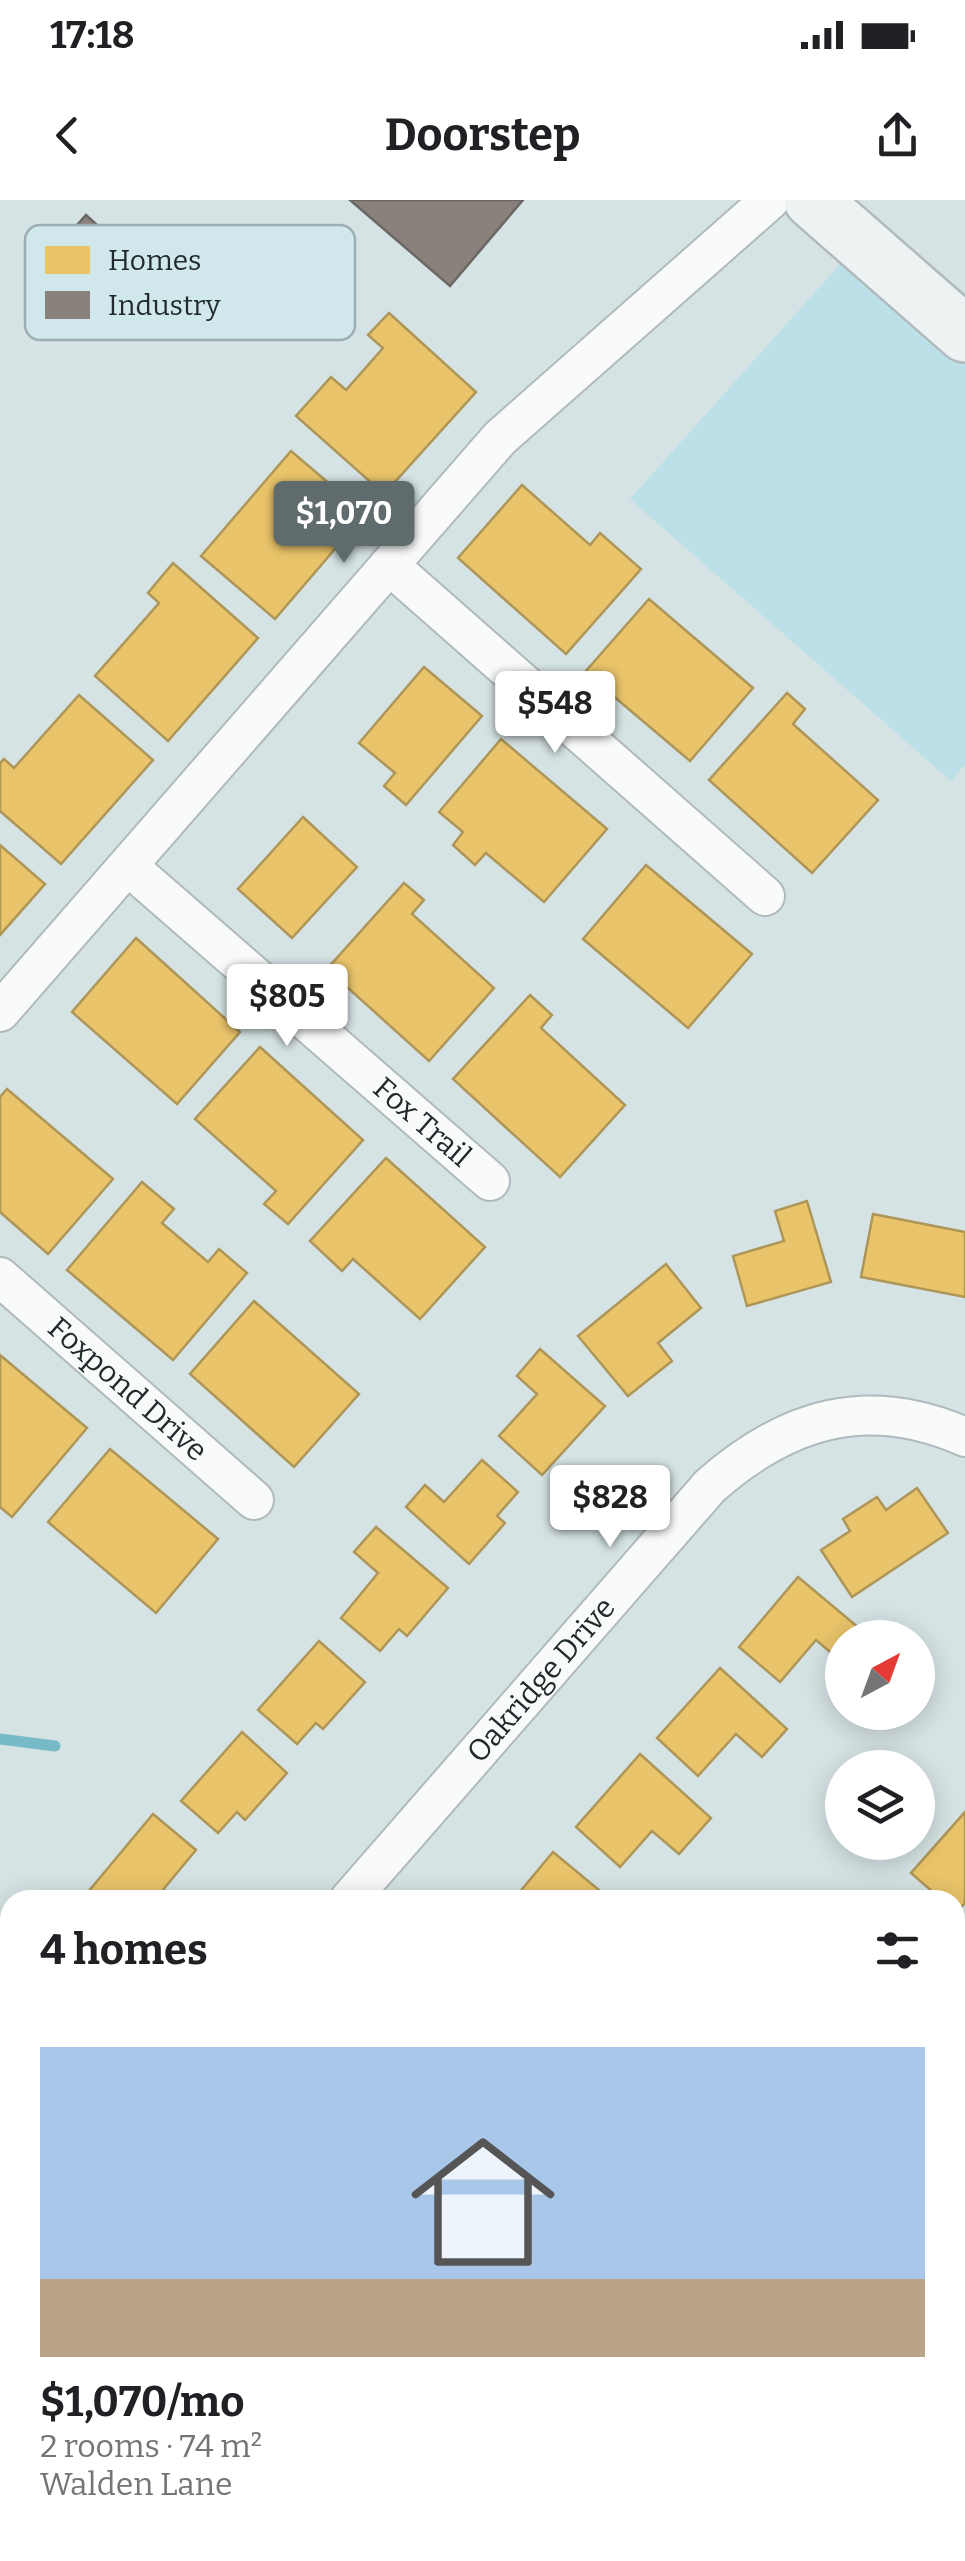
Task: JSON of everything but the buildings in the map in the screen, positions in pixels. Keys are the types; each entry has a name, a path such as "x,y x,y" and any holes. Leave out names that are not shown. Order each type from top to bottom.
{"street":[{"path":"0,1012 500,438 770,200"},
{"path":"812,200 965,334"},
{"path":"389,566 765,896"},
{"name":"Fox Trail","path":"128,866 490,1181"},
{"name":"Foxpond Drive","path":"0,1277 254,1500"},
{"name":"Oakridge Drive","path":"358,1890 710,1486 735,1464 774,1438 819,1421 851,1417 915,1420 965,1437"}],"shaded area":[{"path":"860,242 965,334 965,765 951,781 630,499"}],"waterway":[{"path":"0,1739 55,1746"}]}
